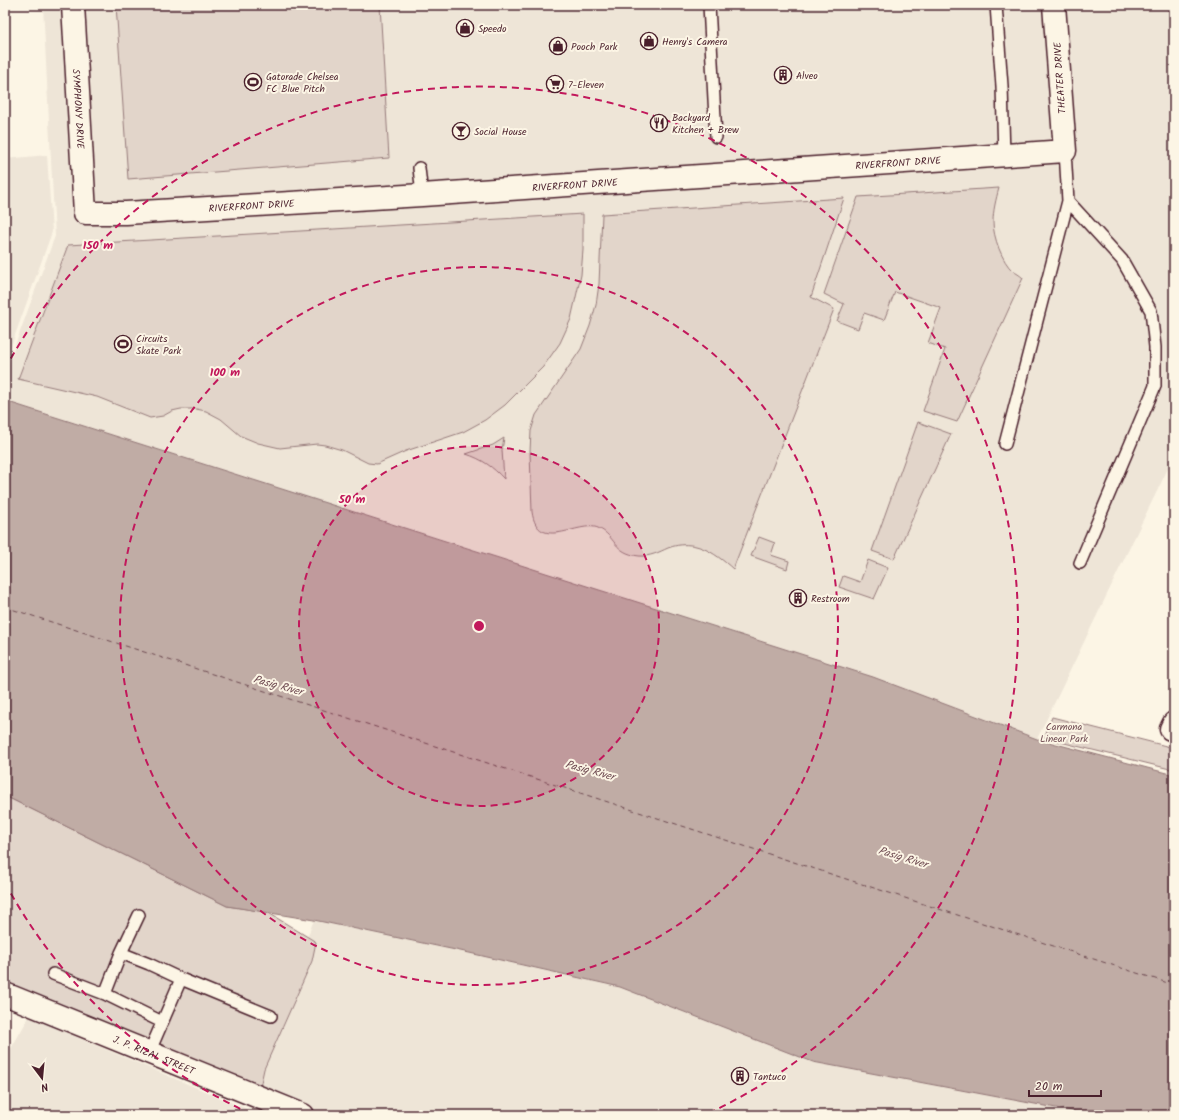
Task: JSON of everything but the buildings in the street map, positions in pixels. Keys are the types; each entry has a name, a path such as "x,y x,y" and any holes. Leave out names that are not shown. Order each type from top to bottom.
{"street":[{"name":"SYMPHONY DRIVE","path":"73,5 85,213"},
{"name":"THEATER DRIVE","path":"1054,5 1065,151"},
{"name":"RIVERFRONT DRIVE","path":"85,213 126,213 422,195 1065,151"},
{"name":"J. P. RIZAL STREET","path":"5,994 303,1115"}],"lane":[{"path":"710,5 716,137"},
{"path":"996,5 1002,86 1004,156"},
{"path":"1005,444 1068,201 1065,151"},
{"path":"419,168 422,195"},
{"path":"1068,201 1122,260 1151,312 1155,347 1155,386 1080,563"},
{"path":"105,994 121,953 139,915"},
{"path":"121,953 271,1016"},
{"path":"53,974 105,994 162,1022"},
{"path":"149,1053 181,979"}],"shaded area":[{"path":"43,5 1174,5 1174,456 1037,739 873,677 5,401 5,373 55,236"},
{"path":"47,155 52,232 5,363 5,159"},
{"path":"314,920 620,987 813,1062 1093,1115 321,1115 248,1087"},
{"path":"29,1017 261,1115 5,1115 5,1059"}],"green space":[{"name":"Gatorade Chelsea FC Blue Pitch","path":"116,5 380,5 389,158 128,179"},
{"path":"999,188 993,218 993,228 996,241 1005,262 1013,271 1023,278 957,422 923,411 945,349 928,343 941,308 895,292 884,320 864,313 858,329 837,321 844,304 824,294 858,197"},
{"path":"844,198 811,297 834,309 733,569 711,552 695,546 677,545 658,553 639,556 619,548 604,531 598,528 590,527 551,533 542,531 536,524 532,512 530,452 531,431 536,415 581,349 590,326 596,305 599,284 602,214"},
{"path":"583,214 581,275 571,319 560,343 543,367 505,405 485,420 463,432 406,451 377,464 368,463 342,450 325,445 317,444 280,448 258,443 241,436 221,419 206,411 181,409 172,411 163,416 150,418 97,397 18,379 68,245"},
{"path":"918,422 951,434 894,559 872,551"},
{"path":"504,438 502,450 504,479 487,464 466,454 493,445"},
{"path":"759,537 775,543 771,555 789,561 787,569 751,556"},
{"path":"868,560 888,568 874,599 839,587 843,576 860,582"},
{"name":"Carmona Linear Park","path":"1052,717 1174,748 1174,770 1044,738"},
{"path":"5,796 227,906 267,912 316,942 312,961 264,1069 257,1101 5,985"}],"water":[{"name":"Pasig River","path":"5,401 873,677 1037,739 1174,775 1174,1115 1093,1115 813,1062 620,987 314,920 227,906 5,796"}],"ferry route":[{"path":"5,607 1174,985"}],"place":[{"name":"Speedo","path":"465,28"},
{"name":"Henry's Camera","path":"649,41"},
{"name":"Pooch Park","path":"558,46"},
{"name":"Alveo","path":"783,75"},
{"name":"Gatorade Chelsea FC Blue Pitch","path":"253,82"},
{"name":"7-Eleven","path":"555,84"},
{"name":"Backyard Kitchen + Brew","path":"659,123"},
{"name":"Social House","path":"461,131"},
{"name":"Circuits Skate Park","path":"123,344"},
{"name":"Restroom","path":"798,598"},
{"name":"Tantuco","path":"740,1076"}]}
